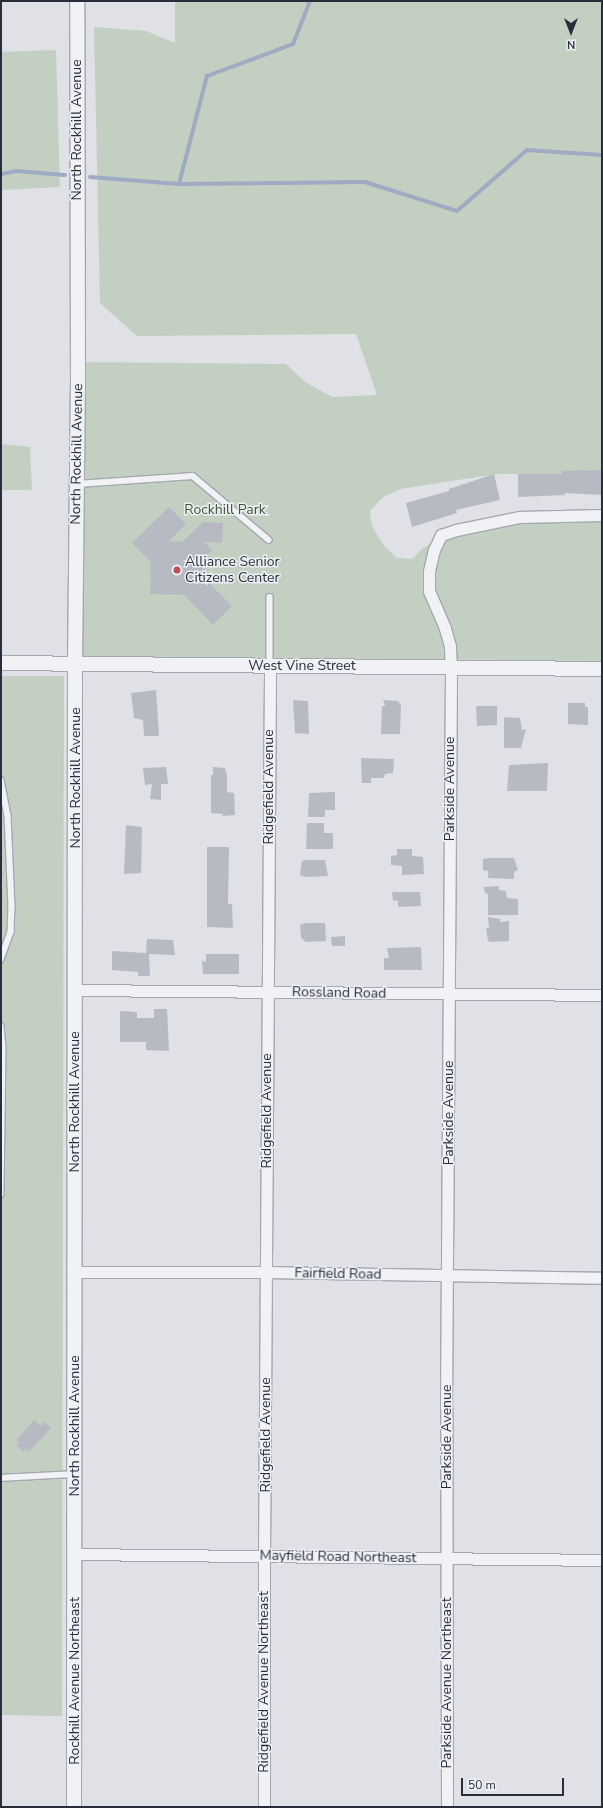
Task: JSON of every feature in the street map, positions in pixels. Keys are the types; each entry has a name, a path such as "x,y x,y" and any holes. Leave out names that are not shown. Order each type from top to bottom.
{"street":[{"name":"North Rockhill Avenue","path":"75,1554 77,1"},
{"name":"Parkside Avenue","path":"448,1558 446,1407 451,667 450,646 445,628 429,591 429,571 434,550 441,535 474,525 519,517 602,515"},
{"name":"West Vine Street","path":"1,663 602,669"},
{"name":"Ridgefield Avenue","path":"264,1556 270,666"},
{"name":"Rossland Road","path":"76,990 602,995"},
{"name":"Fairfield Road","path":"75,1272 266,1272 448,1277 602,1278"},
{"name":"Mayfield Road Northeast","path":"75,1554 602,1560"},
{"name":"Rockhill Avenue Northeast","path":"74,1807 75,1554"},
{"name":"Ridgefield Avenue Northeast","path":"264,1556 264,1807"},
{"name":"Parkside Avenue Northeast","path":"447,1807 448,1558"}],"lane":[{"path":"77,484 193,476 269,540"},
{"path":"270,597 270,666"},
{"path":"1,780 8,815 12,913 9,939 1,960"},
{"path":"1,1026 3,1048 1,1194"},
{"path":"1,1478 75,1474"}],"green space":[{"name":"Rockhill Park","path":"175,1 602,1 602,474 497,474 400,489 382,498 370,511 372,526 384,546 397,558 412,559 423,548 441,538 509,521 602,520 602,661 80,656 82,362 286,364 305,382 332,397 377,395 356,334 137,336 100,303 94,27 146,31 175,43"},
{"path":"56,50 60,187 1,190 1,52"},
{"path":"1,444 30,447 32,490 1,490"},
{"path":"1,676 64,676 62,1716 1,1715"}],"building":[{"path":"602,470 602,495 565,493 565,495 518,497 518,474 562,474 562,471"},
{"path":"494,474 500,500 456,510 457,513 412,527 406,503 449,491 449,489"},
{"name":"Alliance Senior Citizens Center","path":"169,507 186,524 168,542 183,541 203,522 223,523 222,543 204,542 212,550 202,560 204,578 232,606 213,625 184,595 150,594 151,562 132,543"},
{"path":"156,690 159,736 144,736 143,720 134,718 131,693"},
{"path":"293,700 308,701 309,734 295,733"},
{"path":"383,700 398,701 401,705 400,734 381,734 382,706 385,706"},
{"path":"568,703 585,703 585,707 588,707 588,725 568,724"},
{"path":"476,706 497,706 497,725 477,726"},
{"path":"504,717 520,718 522,730 526,729 521,748 504,748"},
{"path":"361,758 394,759 393,773 385,774 384,778 371,778 371,783 362,783"},
{"path":"548,763 547,791 507,791 509,765"},
{"path":"166,767 168,784 161,784 161,800 150,799 152,784 145,785 143,768"},
{"path":"213,767 225,768 227,776 227,792 234,793 235,815 222,816 223,814 211,813 211,775 213,775"},
{"path":"335,792 335,810 325,810 325,817 308,817 309,793"},
{"path":"307,823 324,823 324,833 333,833 333,849 306,849"},
{"path":"126,825 142,827 141,873 124,874"},
{"path":"207,847 229,847 228,904 232,904 233,928 207,927"},
{"path":"397,849 412,849 412,856 423,857 424,874 402,875 402,866 391,865 391,856 397,855"},
{"path":"514,858 518,870 514,872 514,879 488,878 488,871 483,870 483,859"},
{"path":"325,860 328,876 306,877 300,875 302,861"},
{"path":"499,886 499,890 506,891 507,898 518,899 518,915 488,915 488,894 485,893 484,887"},
{"path":"392,892 420,892 421,906 398,907 398,901 393,900"},
{"path":"488,917 500,919 500,922 509,921 509,941 488,941 486,928 489,928"},
{"path":"306,923 325,923 326,941 306,942 301,938 300,925"},
{"path":"345,936 345,946 332,946 331,937"},
{"path":"147,939 173,940 175,955 149,954 150,976 138,976 138,972 112,970 112,951 146,953"},
{"path":"421,947 422,970 384,970 384,958 389,958 387,948"},
{"path":"206,954 239,954 239,974 203,974 202,961 206,962"},
{"path":"154,1009 167,1009 169,1051 146,1050 146,1042 120,1042 120,1011 137,1012 137,1018 154,1018"},
{"path":"34,1420 41,1426 45,1422 51,1428 29,1452 26,1449 23,1452 17,1445 19,1443 16,1440"}],"waterway":[{"path":"179,184 207,76 293,44 310,1"},
{"path":"90,177 179,184 365,182 457,211 527,150 602,155"},
{"path":"1,174 16,171 65,175"}],"place":[{"name":"Alliance Senior Citizens Center","path":"177,570"}]}
